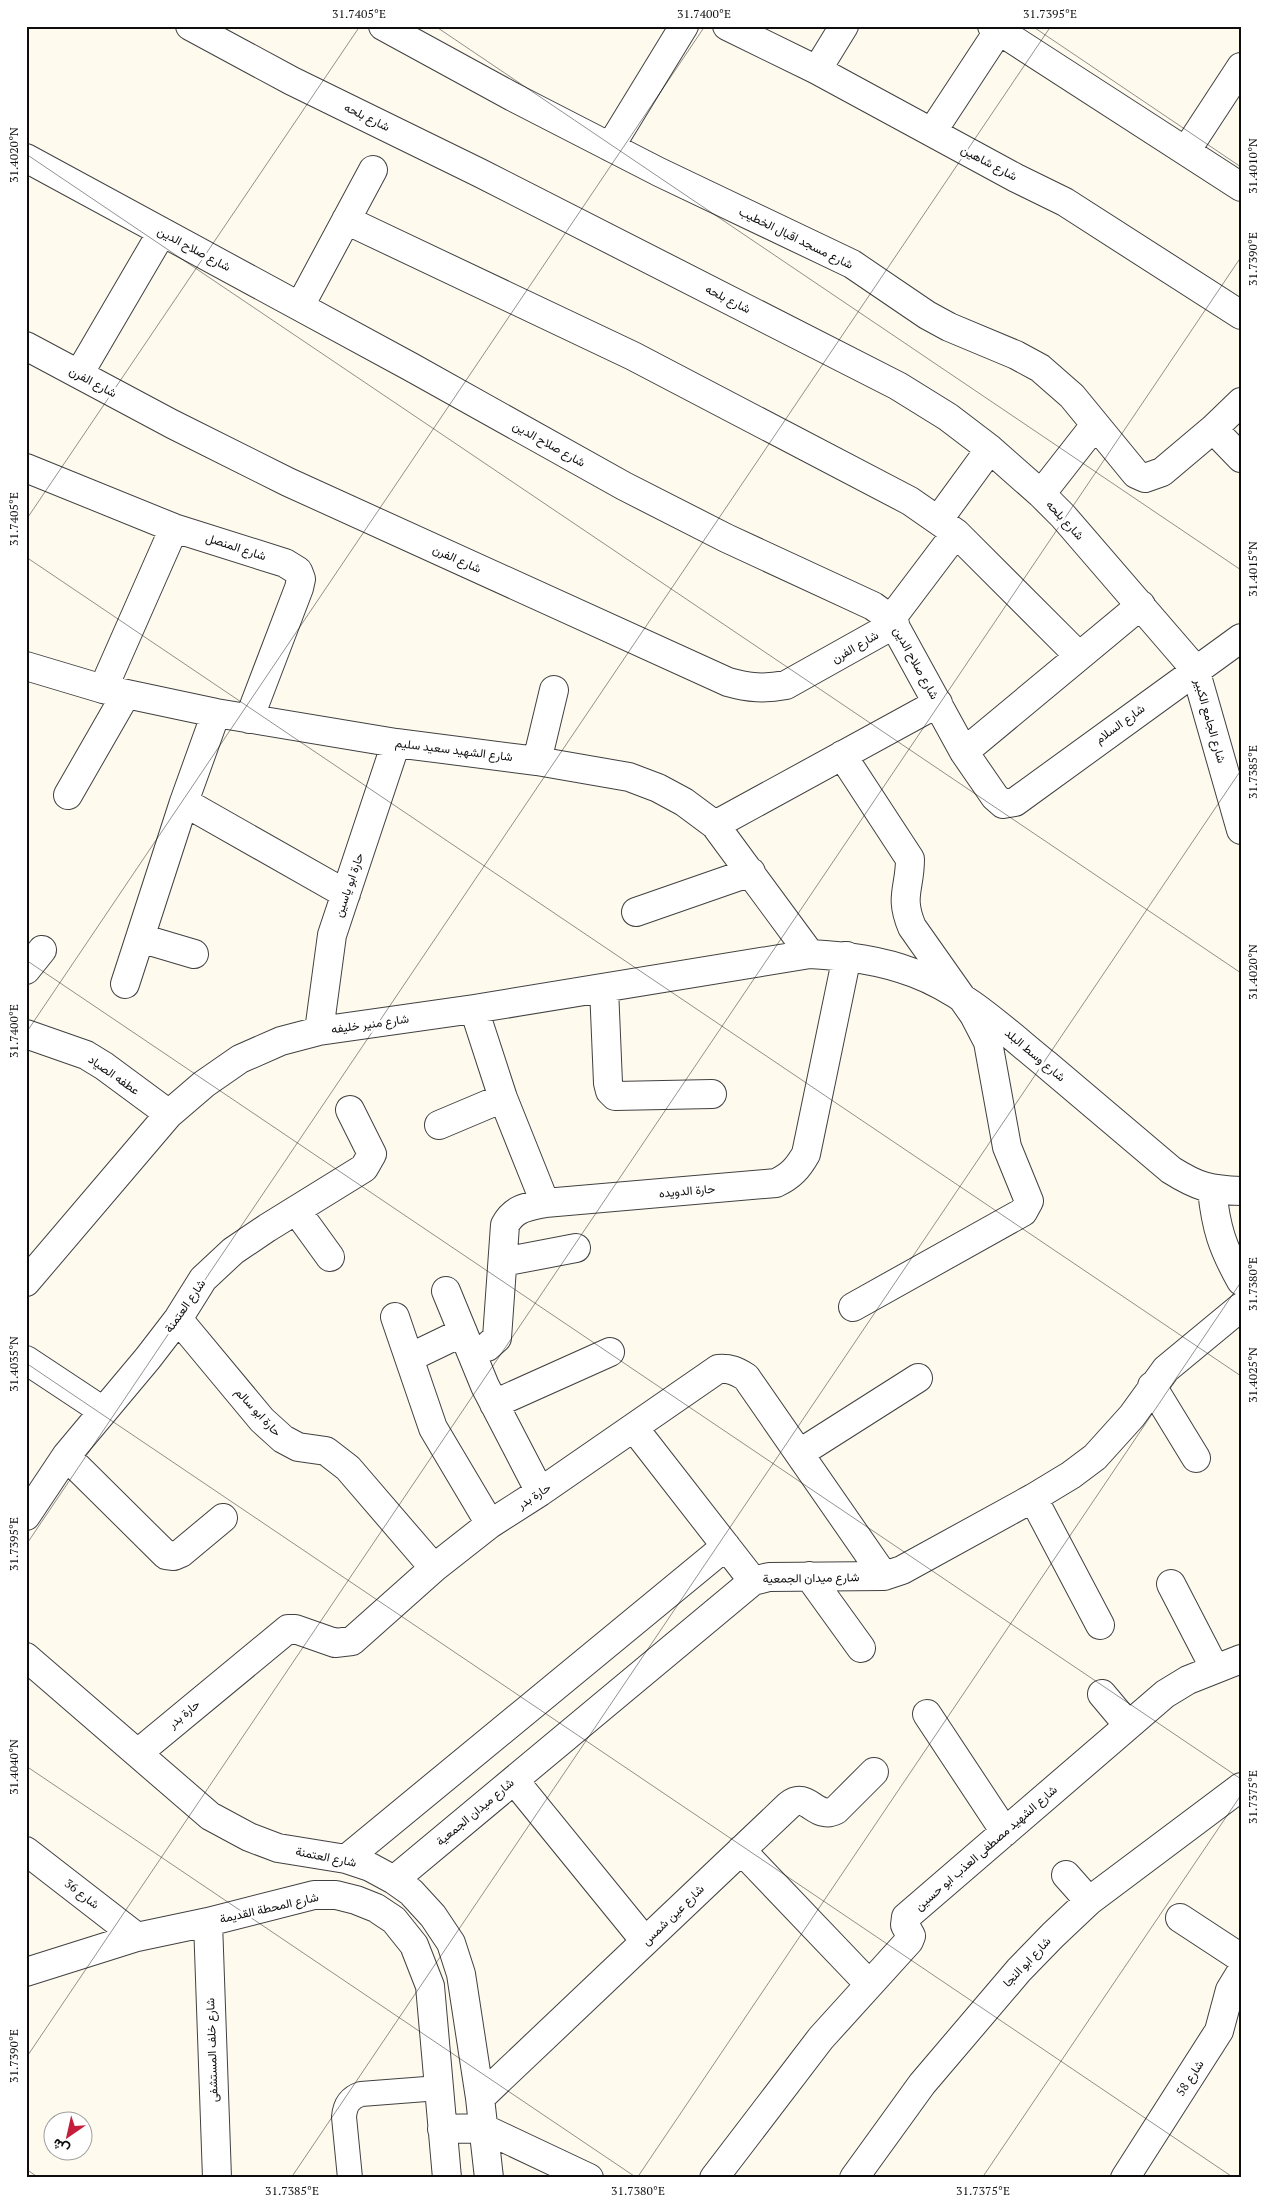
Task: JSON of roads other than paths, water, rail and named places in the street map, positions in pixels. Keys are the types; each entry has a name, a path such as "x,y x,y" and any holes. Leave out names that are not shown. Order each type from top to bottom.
{"street":[{"name":"شارع بلحه","path":"190,26 292,81 480,173 898,386 948,417 990,449 1042,494 1195,669"},
{"name":"شارع مسجد اقبال الخطيب","path":"384,26 610,147 852,264 927,315 1024,359 1057,381 1072,396 1136,474 1145,478 1154,477 1162,472 1214,429 1241,402"},
{"path":"610,147 684,26"},
{"name":"شارع شاهين","path":"728,26 817,70 1089,216 1241,315"},
{"path":"817,70 844,26"},
{"path":"932,132 996,28 1241,187"},
{"path":"1186,151 1241,67"},
{"name":"شارع صلاح الدين","path":"26,158 300,306 624,486 726,538 873,606 893,621 964,752 998,800"},
{"path":"300,306 373,170"},
{"path":"346,220 633,356 880,485 947,526 1079,656"},
{"path":"79,374 162,232"},
{"name":"شارع الفرن","path":"26,346 172,424 288,482 728,682 747,688 767,689 786,685 893,621"},
{"path":"1042,494 1095,425"},
{"path":"1214,429 1241,458"},
{"path":"893,621 990,449"},
{"name":"شارع المنصل","path":"26,468 174,528 285,563 298,571 301,579 300,588 249,718"},
{"path":"68,796 114,692 174,528"},
{"path":"964,752 1141,605"},
{"name":"شارع السلام","path":"998,800 1003,804 1014,802 1195,669 1241,638"},
{"name":"شارع الشهيد سعيد سليم","path":"26,666 114,692 216,714 396,743 537,761 629,777 658,788 684,802 715,825 810,954"},
{"name":"شارع الجامع الكبير","path":"1195,669 1241,830"},
{"path":"537,761 554,690"},
{"path":"715,825 938,703"},
{"path":"125,984 184,802 216,714"},
{"name":"حارة ابو ياسين","path":"319,1031 332,936 396,743"},
{"path":"842,756 910,860 910,875 904,898 905,911 912,927 974,1015 988,1042 1007,1147 1028,1194 1027,1208 1018,1216 853,1307"},
{"path":"184,802 346,894"},
{"path":"636,912 751,872"},
{"path":"140,938 194,954"},
{"name":"شارع وسط البلد","path":"810,954 847,956 881,963 914,973 962,998 983,1012 1171,1170 1190,1182 1212,1190 1241,1191"},
{"name":"شارع منير خليفه","path":"26,1282 169,1114 204,1084 240,1059 281,1041 319,1031 474,1009 810,954"},
{"name":"حارة الدويده","path":"467,1342 486,1347 497,1338 503,1236 505,1225 510,1215 519,1208 545,1203 776,1183 789,1177 799,1166 806,1154 847,956"},
{"path":"604,988 608,1084 615,1096 712,1094"},
{"path":"474,1009 503,1098 545,1203"},
{"name":"عطفه الصياد","path":"26,1034 86,1055 169,1114"},
{"path":"439,1125 503,1098"},
{"name":"شارع العتمنة","path":"26,1516 66,1456 178,1319 203,1279 233,1251 364,1168 369,1162 372,1154 371,1149 350,1110"},
{"path":"1212,1190 1217,1229 1226,1254 1241,1281"},
{"path":"296,1210 330,1257"},
{"path":"502,1262 576,1248"},
{"path":"446,1291 494,1404 540,1492"},
{"name":"شارع ميدان الجمعية","path":"394,1920 402,1886 514,1780 753,1581 768,1576 884,1576 902,1570 1033,1498 1071,1475 1095,1457 1132,1416 1166,1369 1241,1307"},
{"path":"395,1316 433,1428 490,1524"},
{"name":"حارة ابو سالم","path":"178,1319 262,1420 283,1439 298,1447 326,1451 338,1458 434,1568"},
{"path":"409,1358 467,1342"},
{"path":"494,1404 610,1352"},
{"path":"26,1360 103,1411"},
{"name":"حارة بدر","path":"138,1753 282,1632 288,1629 295,1629 335,1644 352,1642 434,1568 490,1524 540,1492 718,1369 727,1368 746,1378 884,1576"},
{"path":"800,1453 918,1378"},
{"path":"1152,1386 1196,1458"},
{"path":"634,1428 753,1581"},
{"path":"66,1456 166,1555 174,1556 181,1553 223,1518"},
{"path":"1033,1498 1100,1625"},
{"path":"346,1859 726,1546"},
{"path":"809,1576 861,1648"},
{"path":"1172,1584 1215,1669"},
{"name":"شارع العتمنة","path":"26,1657 210,1816 249,1837 278,1848 346,1859 370,1867 402,1886 433,1916 451,1943 461,1974 490,2178"},
{"name":"شارع الشهيد مصطفى العذب ابو حسين","path":"714,2178 821,2038 910,1939 910,1934 904,1922 906,1917 1128,1725 1173,1690 1188,1680 1241,1659"},
{"path":"1102,1694 1128,1725"},
{"path":"927,1714 1005,1832"},
{"name":"شارع عين شمس","path":"480,2098 793,1801 806,1802 823,1813 829,1813 836,1810 874,1772"},
{"path":"514,1780 645,1941"},
{"name":"شارع ابو النجا","path":"854,2178 909,2100 1019,1970 1089,1901 1241,1787"},
{"path":"741,1850 869,1984"},
{"name":"شارع 36","path":"26,1852 137,1937"},
{"path":"1066,1875 1089,1901"},
{"name":"شارع المحطة القديمة","path":"26,1972 137,1937 208,1922 314,1895 336,1896 356,1900 376,1908 394,1920 414,1945 430,1986 447,2178"},
{"path":"1180,1918 1241,1958"},
{"name":"شارع خلف المستشفى","path":"208,1922 217,2178"},
{"name":"شارع 58","path":"1126,2178 1220,2031 1233,2018 1230,1990 1241,1972"},
{"path":"442,2129 483,2128 589,2178"}],"lane":[{"path":"350,2178 344,2117 345,2108 350,2100 361,2094 439,2088"}]}
